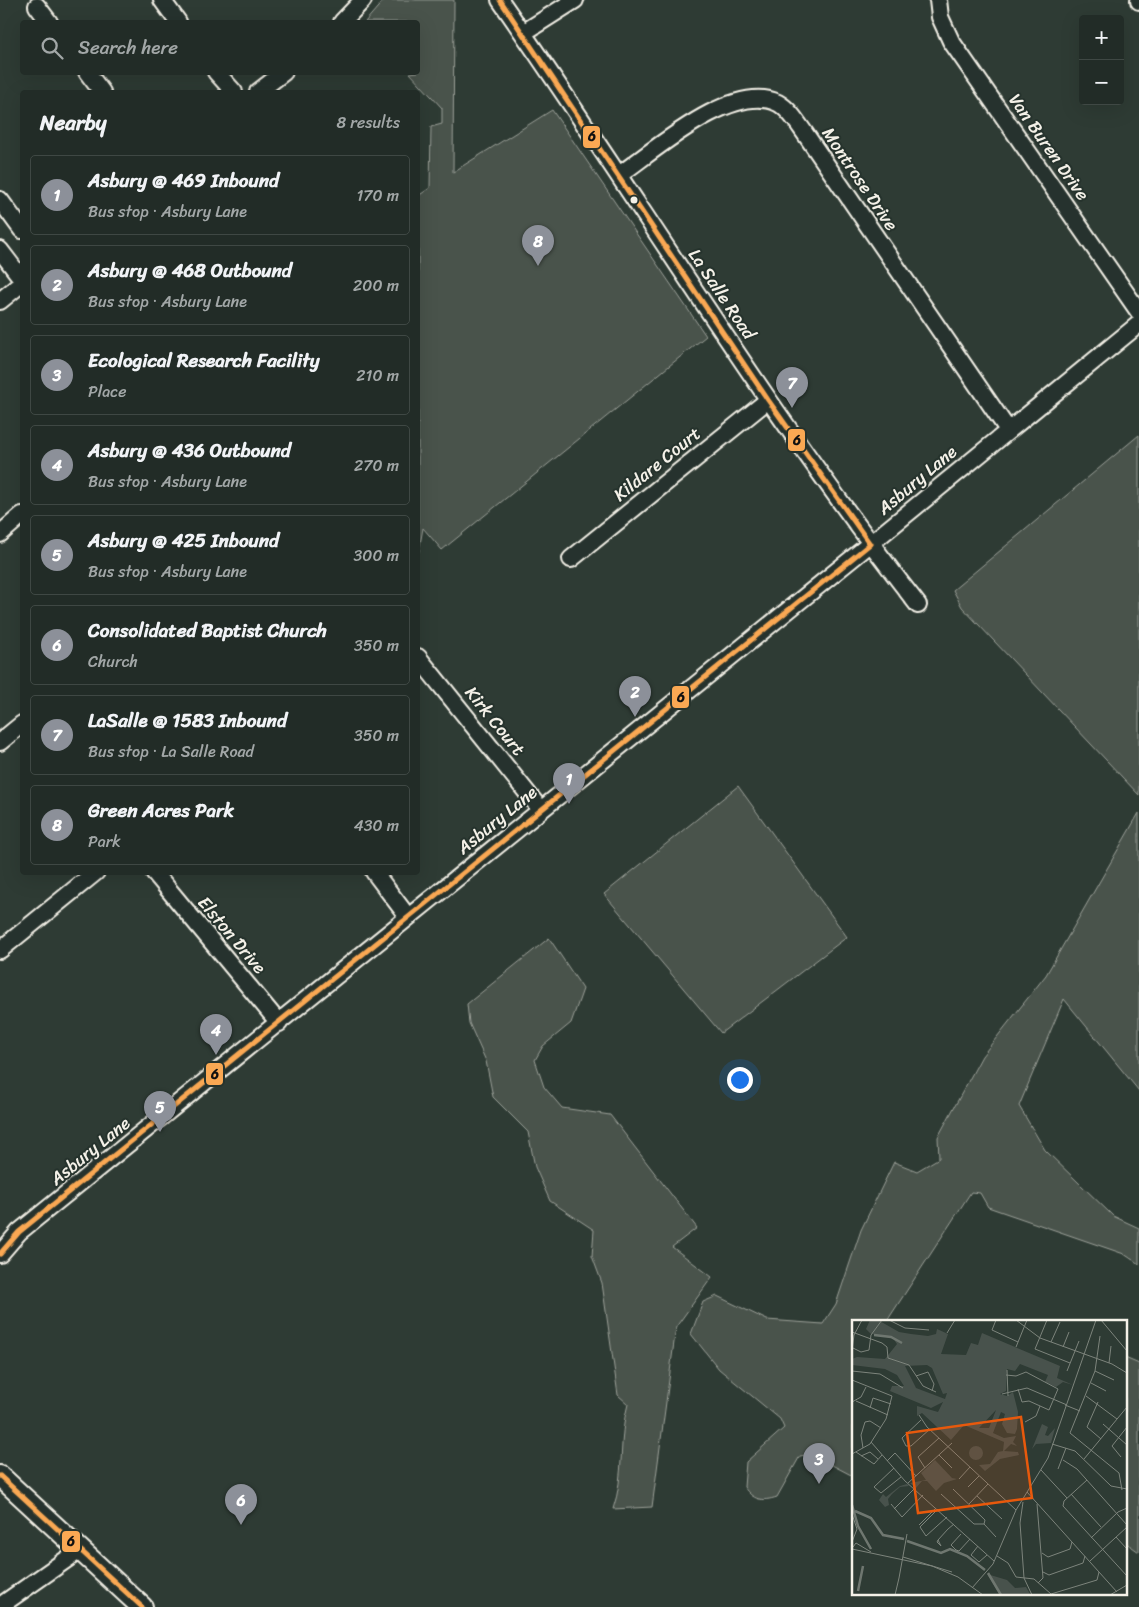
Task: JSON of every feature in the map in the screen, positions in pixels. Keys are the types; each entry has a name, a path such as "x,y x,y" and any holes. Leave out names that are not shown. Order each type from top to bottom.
{"main road":[{"path":"0,1476 142,1607"}],"street":[{"path":"162,0 177,20"},
{"name":"La Salle Road","path":"500,0 768,400 870,544 918,605"},
{"path":"523,33 575,0"},
{"name":"Van Buren Drive","path":"938,0 940,17 951,41 1139,312"},
{"path":"344,20 362,1"},
{"path":"37,6 48,20"},
{"path":"89,75 100,90"},
{"path":"219,75 232,90"},
{"path":"261,90 280,75"},
{"name":"Montrose Drive","path":"619,175 711,112 729,103 759,99 780,104 804,132 1008,430"},
{"path":"0,200 20,227"},
{"path":"0,250 20,278"},
{"path":"0,301 20,283"},
{"name":"Asbury Lane","path":"0,1254 19,1232 1139,324"},
{"name":"Kildare Court","path":"571,559 768,400"},
{"path":"0,534 20,517"},
{"name":"Kirk Court","path":"420,659 541,810"},
{"path":"0,742 20,726"},
{"path":"0,950 92,875"},
{"name":"Elston Drive","path":"156,875 279,1023"},
{"path":"376,875 408,917"},
{"name":"Asbury Lane","path":"0,1240 19,1232"},
{"path":"0,1606 80,1550"}],"shaded area":[{"path":"384,0 454,0 453,172 552,110 706,336 442,550 423,528 420,545 420,195 430,188 431,127 442,124 442,108 412,75 420,75 420,20 367,20"},
{"path":"1139,435 1139,795 962,607 953,590"},
{"path":"738,786 847,937 721,1033 604,894"},
{"path":"1139,813 1139,1091 1064,999 1019,1106 1045,1150 1113,1216 1139,1228 1139,1264 1124,1254 988,1207 980,1193 971,1192 888,1320 852,1320 852,1475 811,1454 800,1456 777,1497 758,1499 754,1497 744,1487 746,1462 784,1428 780,1419 719,1369 691,1334 703,1302 717,1296 767,1320 823,1324 836,1304 861,1230 894,1162 917,1171 939,1158 938,1137 982,1056 1046,975"},
{"path":"549,938 583,989 571,1023 543,1046 535,1060 544,1087 562,1108 610,1115 697,1228 672,1247 712,1277 676,1327 652,1507 613,1509 619,1483 623,1430 628,1404 618,1395 602,1283 592,1256 594,1230 550,1201 535,1167 528,1132 493,1097 486,1061 469,1023 467,1004"},
{"path":"1126,1358 1139,1364 1139,1552 1126,1543"}],"transit line":[{"name":"6","path":"500,0 768,400 870,544"},
{"name":"6","path":"0,1254 19,1232 870,544"},
{"name":"6","path":"0,1476 142,1607"}],"place":[{"name":"Green Acres Park","path":"538,266"},
{"name":"LaSalle @ 1583 Inbound","path":"792,408"},
{"name":"Asbury @ 468 Outbound","path":"635,717"},
{"name":"Asbury @ 469 Inbound","path":"569,804"},
{"name":"Asbury @ 436 Outbound","path":"216,1055"},
{"name":"Asbury @ 425 Inbound","path":"160,1132"},
{"name":"Ecological Research Facility","path":"819,1484"},
{"name":"Consolidated Baptist Church","path":"241,1525"}]}
